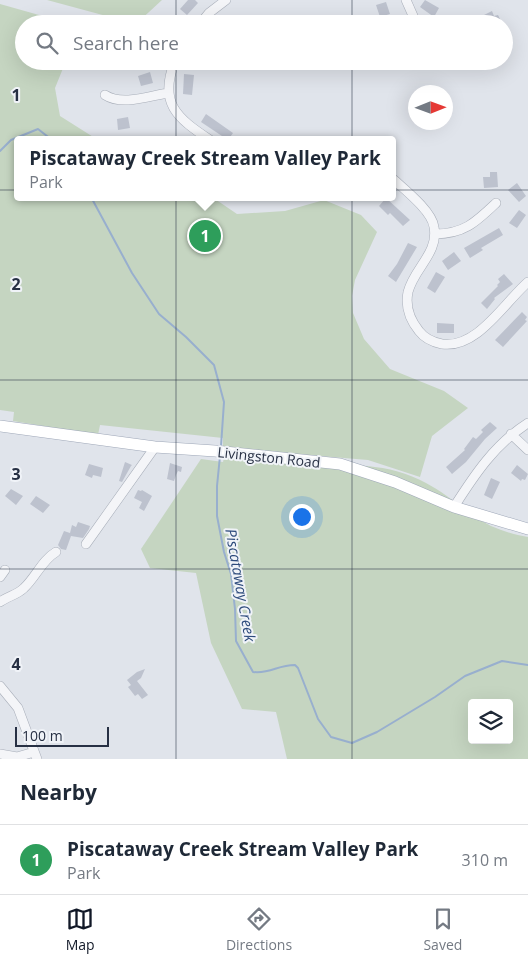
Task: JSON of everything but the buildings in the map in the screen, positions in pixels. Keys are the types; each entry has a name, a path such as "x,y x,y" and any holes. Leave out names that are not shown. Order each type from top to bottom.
{"main road":[{"name":"Livingston Road","path":"0,426 155,447 215,451 340,464 395,482 454,507 528,529"}],"street":[{"path":"207,15 226,0"},
{"path":"406,0 413,15"},
{"path":"172,70 168,92 172,106 175,112 187,124 204,136"},
{"path":"104,95 112,99 122,100 168,92"},
{"path":"396,182 433,221 435,234 431,251 414,279 407,301 408,312 421,334 428,339 445,344 458,344 482,328 528,282"},
{"path":"435,234 467,228 496,203"},
{"path":"454,507 481,466 511,434 528,423"},
{"path":"511,434 528,450"},
{"path":"86,544 155,447"},
{"path":"0,602 26,587 43,564 56,552"},
{"path":"0,686 18,708 36,755 17,756 0,754"}],"green space":[{"path":"47,0 162,0 146,15 103,15"},
{"path":"0,4 39,15 15,15 15,70 62,70 55,88 60,116 92,136 14,136 14,201 218,201 237,214 285,211 326,201 361,215 377,232 355,280 352,296 353,313 364,339 390,369 444,391 468,408 432,436 420,477 368,460 223,448 223,438 100,425 98,435 13,421 14,412 0,410"},
{"path":"227,455 383,468 419,479 491,526 509,533 528,537 528,759 287,759 276,712 242,709 211,643 196,573 150,568 141,549 201,459 223,462"}],"waterway":[{"name":"Piscataway Creek","path":"21,136 38,129 47,136"},
{"name":"Piscataway Creek","path":"0,151 14,139"},
{"name":"Piscataway Creek","path":"93,201 132,273 159,314 214,365 224,402 221,446"},
{"name":"Piscataway Creek","path":"220,456 217,516 224,552 231,574 236,641 253,672 265,672 289,665 295,665 298,668 318,719 331,737 352,743 377,732 435,697 465,676 502,661 528,665"}],"place":[{"name":"Piscataway Creek Stream Valley Park","path":"205,236"}]}
